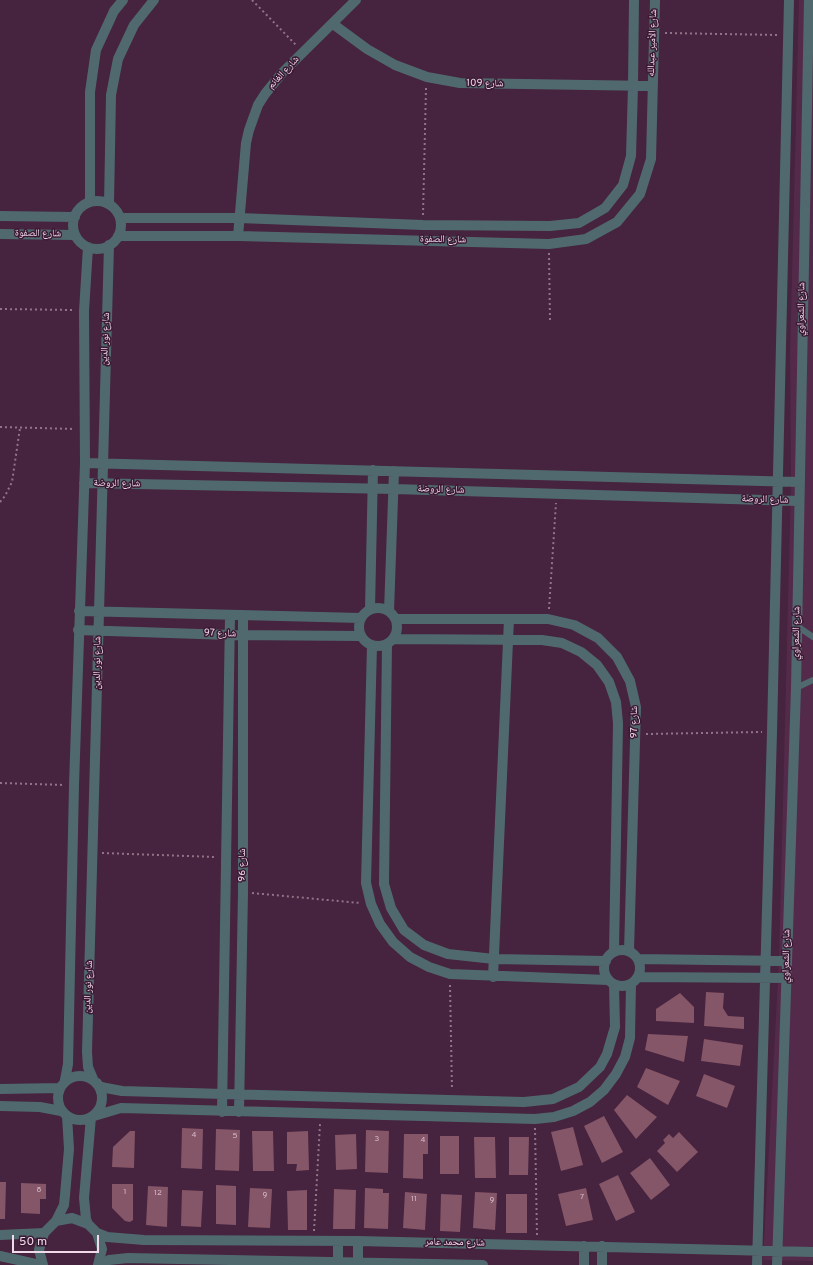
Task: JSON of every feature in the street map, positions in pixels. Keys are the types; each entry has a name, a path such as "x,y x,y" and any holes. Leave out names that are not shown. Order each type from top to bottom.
{"street":[{"path":"90,202 90,92 96,50 114,11 123,0"},
{"path":"109,204 111,95 118,59 134,25 154,0"},
{"name":"شارع الغانم","path":"238,236 246,143 253,118 262,99 273,83 356,0"},
{"name":"شارع الأمير عبدالله","path":"633,86 634,0"},
{"name":"شارع الأمير عبدالله","path":"652,86 654,0"},
{"name":"شارع الشعراوي","path":"757,1265 772,732 776,501 789,0"},
{"name":"شارع الشعراوي","path":"777,1265 796,688 798,501 809,0"},
{"name":"شارع 109","path":"333,24 372,52 396,65 427,77 460,83 652,86"},
{"name":"شارع الصفوة","path":"120,218 239,218 423,225 550,226 579,223 605,208 623,185 630,156 633,86"},
{"name":"شارع الصفوة","path":"118,236 238,236 549,244 586,239 617,222 640,194 651,159 652,86"},
{"path":"100,201 109,204 118,213 120,218 120,231 118,236 109,245 99,248 88,247 83,244 75,234 74,217 80,208 90,202 100,201"},
{"name":"شارع الصفوة","path":"0,216 74,217"},
{"name":"شارع الصفوة","path":"0,234 75,234"},
{"name":"شارع نور الدين","path":"95,1081 88,1067 87,1052 109,245"},
{"name":"شارع نور الدين","path":"62,1084 68,1064 78,630 85,463 84,311 88,247"},
{"name":"شارع الروضة","path":"85,463 394,470 799,482"},
{"path":"370,609 373,470"},
{"path":"394,470 392,615 398,629 390,642 384,884 391,908 404,930 424,945 448,954 494,959 606,961"},
{"name":"شارع الروضة","path":"84,483 394,489 798,501"},
{"path":"390,642 379,646 372,645 362,636 359,628 361,618 370,609 380,608 392,615"},
{"name":"شارع 97","path":"79,611 244,617 361,618"},
{"name":"شارع 97","path":"392,615 548,619 574,625 598,638 617,657 630,681 636,707 629,951"},
{"name":"شارع 96","path":"222,1112 230,616"},
{"name":"شارع 96","path":"239,1112 243,892 244,617"},
{"path":"493,977 509,619"},
{"name":"شارع 97","path":"78,630 230,635 362,636"},
{"name":"شارع 97","path":"390,642 509,639 542,640 562,643 581,652 597,665 609,682 616,702 618,723 614,952"},
{"path":"372,645 366,883 371,904 380,924 393,942 410,957 429,967 450,974 611,982 622,986 634,981 764,977 787,978"},
{"path":"0,1089 62,1084 77,1075 95,1081 99,1086 122,1091 539,1102 566,1094 579,1087 600,1067 612,1041 615,1027 611,982 604,970 606,961 614,952 624,950 629,951 638,959 640,965 634,981 630,1038 625,1057 616,1074 604,1090 590,1102 567,1113 554,1117 535,1119 321,1115 121,1108 81,1120 64,1113 40,1107 0,1106"},
{"path":"638,959 787,960"},
{"path":"88,1224 85,1215 84,1198 93,1116 101,1106 102,1100 102,1094 95,1081"},
{"path":"43,1265 39,1250 44,1233 56,1221 64,1205 69,1149 64,1113 57,1099 62,1084"},
{"path":"56,1221 72,1218 88,1224 97,1233 102,1249 99,1265"},
{"path":"0,1236 44,1233"},
{"name":"شارع محمد عامر","path":"97,1233 107,1237 144,1240 313,1240 813,1252"},
{"path":"338,1241 338,1263"},
{"path":"358,1241 358,1263"},
{"path":"584,1246 584,1265"},
{"path":"602,1246 602,1265"},
{"path":"0,1256 40,1265"},
{"name":"شارع محمد عامر","path":"99,1265 109,1260 128,1258 483,1265"}],"lane":[{"path":"797,626 813,637"},
{"path":"796,688 813,680"}],"path":[{"path":"252,0 303,53"},
{"path":"654,33 788,35"},
{"path":"423,225 427,77"},
{"path":"549,244 550,321"},
{"path":"0,309 84,311"},
{"path":"0,427 85,429"},
{"path":"0,502 6,496 12,482 20,427"},
{"path":"548,619 557,494"},
{"path":"635,734 772,732"},
{"path":"0,783 74,785"},
{"path":"93,853 226,857"},
{"path":"243,892 371,904"},
{"path":"450,974 453,1100"},
{"path":"313,1240 321,1115"},
{"path":"535,1119 537,1245"}],"shaded area":[{"path":"799,0 813,0 813,1261 763,1260 779,960 791,482 790,354"}],"building":[{"path":"706,992 724,993 723,1008 728,1016 744,1017 744,1029 704,1026"},
{"path":"680,993 694,1007 694,1023 656,1021 656,1009"},
{"path":"648,1034 688,1036 684,1062 645,1050"},
{"path":"704,1039 743,1045 740,1066 701,1061"},
{"path":"646,1068 680,1081 668,1105 637,1087"},
{"path":"704,1074 735,1086 727,1108 696,1096"},
{"path":"627,1095 657,1117 636,1139 614,1110"},
{"path":"604,1116 623,1152 602,1163 584,1126"},
{"path":"573,1127 583,1165 561,1171 551,1132"},
{"path":"182,1128 203,1129 202,1169 181,1168"},
{"path":"216,1129 240,1130 239,1171 215,1170"},
{"path":"366,1130 389,1131 388,1173 365,1172"},
{"path":"130,1131 135,1131 134,1168 112,1167 113,1147"},
{"path":"252,1131 273,1131 274,1171 253,1171"},
{"path":"308,1131 309,1170 296,1171 297,1164 287,1164 287,1132"},
{"path":"679,1132 698,1152 677,1172 657,1151 665,1143 663,1140 669,1134 673,1138"},
{"path":"356,1134 357,1169 336,1170 335,1135"},
{"path":"404,1134 428,1134 428,1154 423,1154 423,1179 403,1178"},
{"path":"440,1136 459,1136 459,1174 440,1174"},
{"path":"474,1137 495,1137 496,1178 475,1178"},
{"path":"509,1137 529,1137 528,1175 509,1175"},
{"path":"650,1158 670,1185 651,1200 630,1173"},
{"path":"618,1175 635,1212 616,1221 599,1184"},
{"path":"0,1182 6,1182 5,1219 0,1219"},
{"path":"21,1183 46,1184 46,1199 40,1199 40,1214 21,1213"},
{"path":"112,1184 133,1184 133,1220 130,1222 125,1221 112,1208"},
{"path":"216,1185 236,1186 236,1225 216,1224"},
{"path":"148,1186 168,1187 167,1227 146,1225"},
{"path":"250,1188 272,1189 270,1228 248,1227"},
{"path":"365,1188 383,1189 383,1193 389,1193 388,1229 364,1228"},
{"path":"586,1188 593,1220 566,1226 558,1194"},
{"path":"334,1189 356,1190 355,1229 333,1229"},
{"path":"182,1190 203,1191 201,1227 181,1226"},
{"path":"307,1190 307,1230 288,1230 287,1191"},
{"path":"405,1192 427,1194 425,1230 403,1228"},
{"path":"475,1192 497,1193 495,1230 473,1228"},
{"path":"441,1194 462,1195 460,1232 440,1231"},
{"path":"506,1194 527,1194 527,1233 506,1233"}]}
